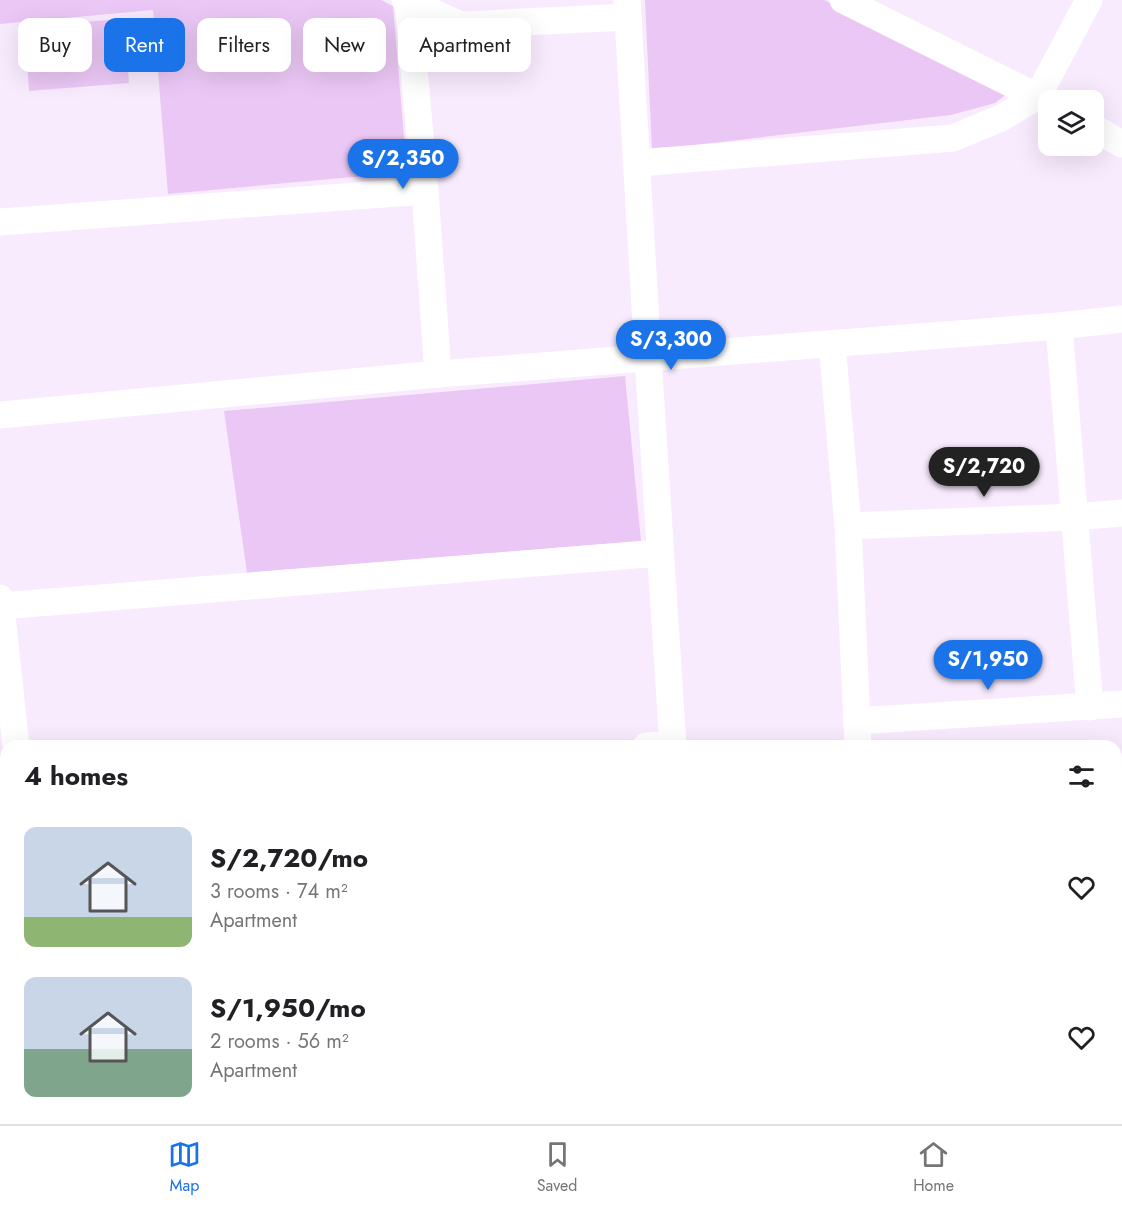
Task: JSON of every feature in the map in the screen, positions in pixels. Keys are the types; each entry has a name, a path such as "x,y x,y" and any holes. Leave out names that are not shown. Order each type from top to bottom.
{"street":[{"path":"843,0 1038,97"},
{"path":"1047,90 1089,0"},
{"path":"438,374 425,191 406,1 461,25 628,8 660,553 664,740"},
{"path":"637,163 954,138 1038,101"},
{"path":"1104,134 1122,144"},
{"path":"0,222 425,191"},
{"path":"0,414 438,374 1059,326 1122,319"},
{"path":"1059,326 1089,707"},
{"path":"832,344 848,526 857,733 1122,704"},
{"path":"848,526 1122,513"},
{"path":"15,740 0,602 660,553"}],"shaded area":[{"path":"0,0 381,0 393,6 407,172 168,194 158,72 185,72 185,18 154,18 153,10 66,18 18,18 18,22 0,24"},
{"path":"645,0 824,0 1013,89 995,103 951,115 652,150"},
{"path":"104,20 104,72 128,72 129,83 29,91 28,72 92,72 92,21"},
{"path":"625,376 641,541 247,573 224,411"}]}
